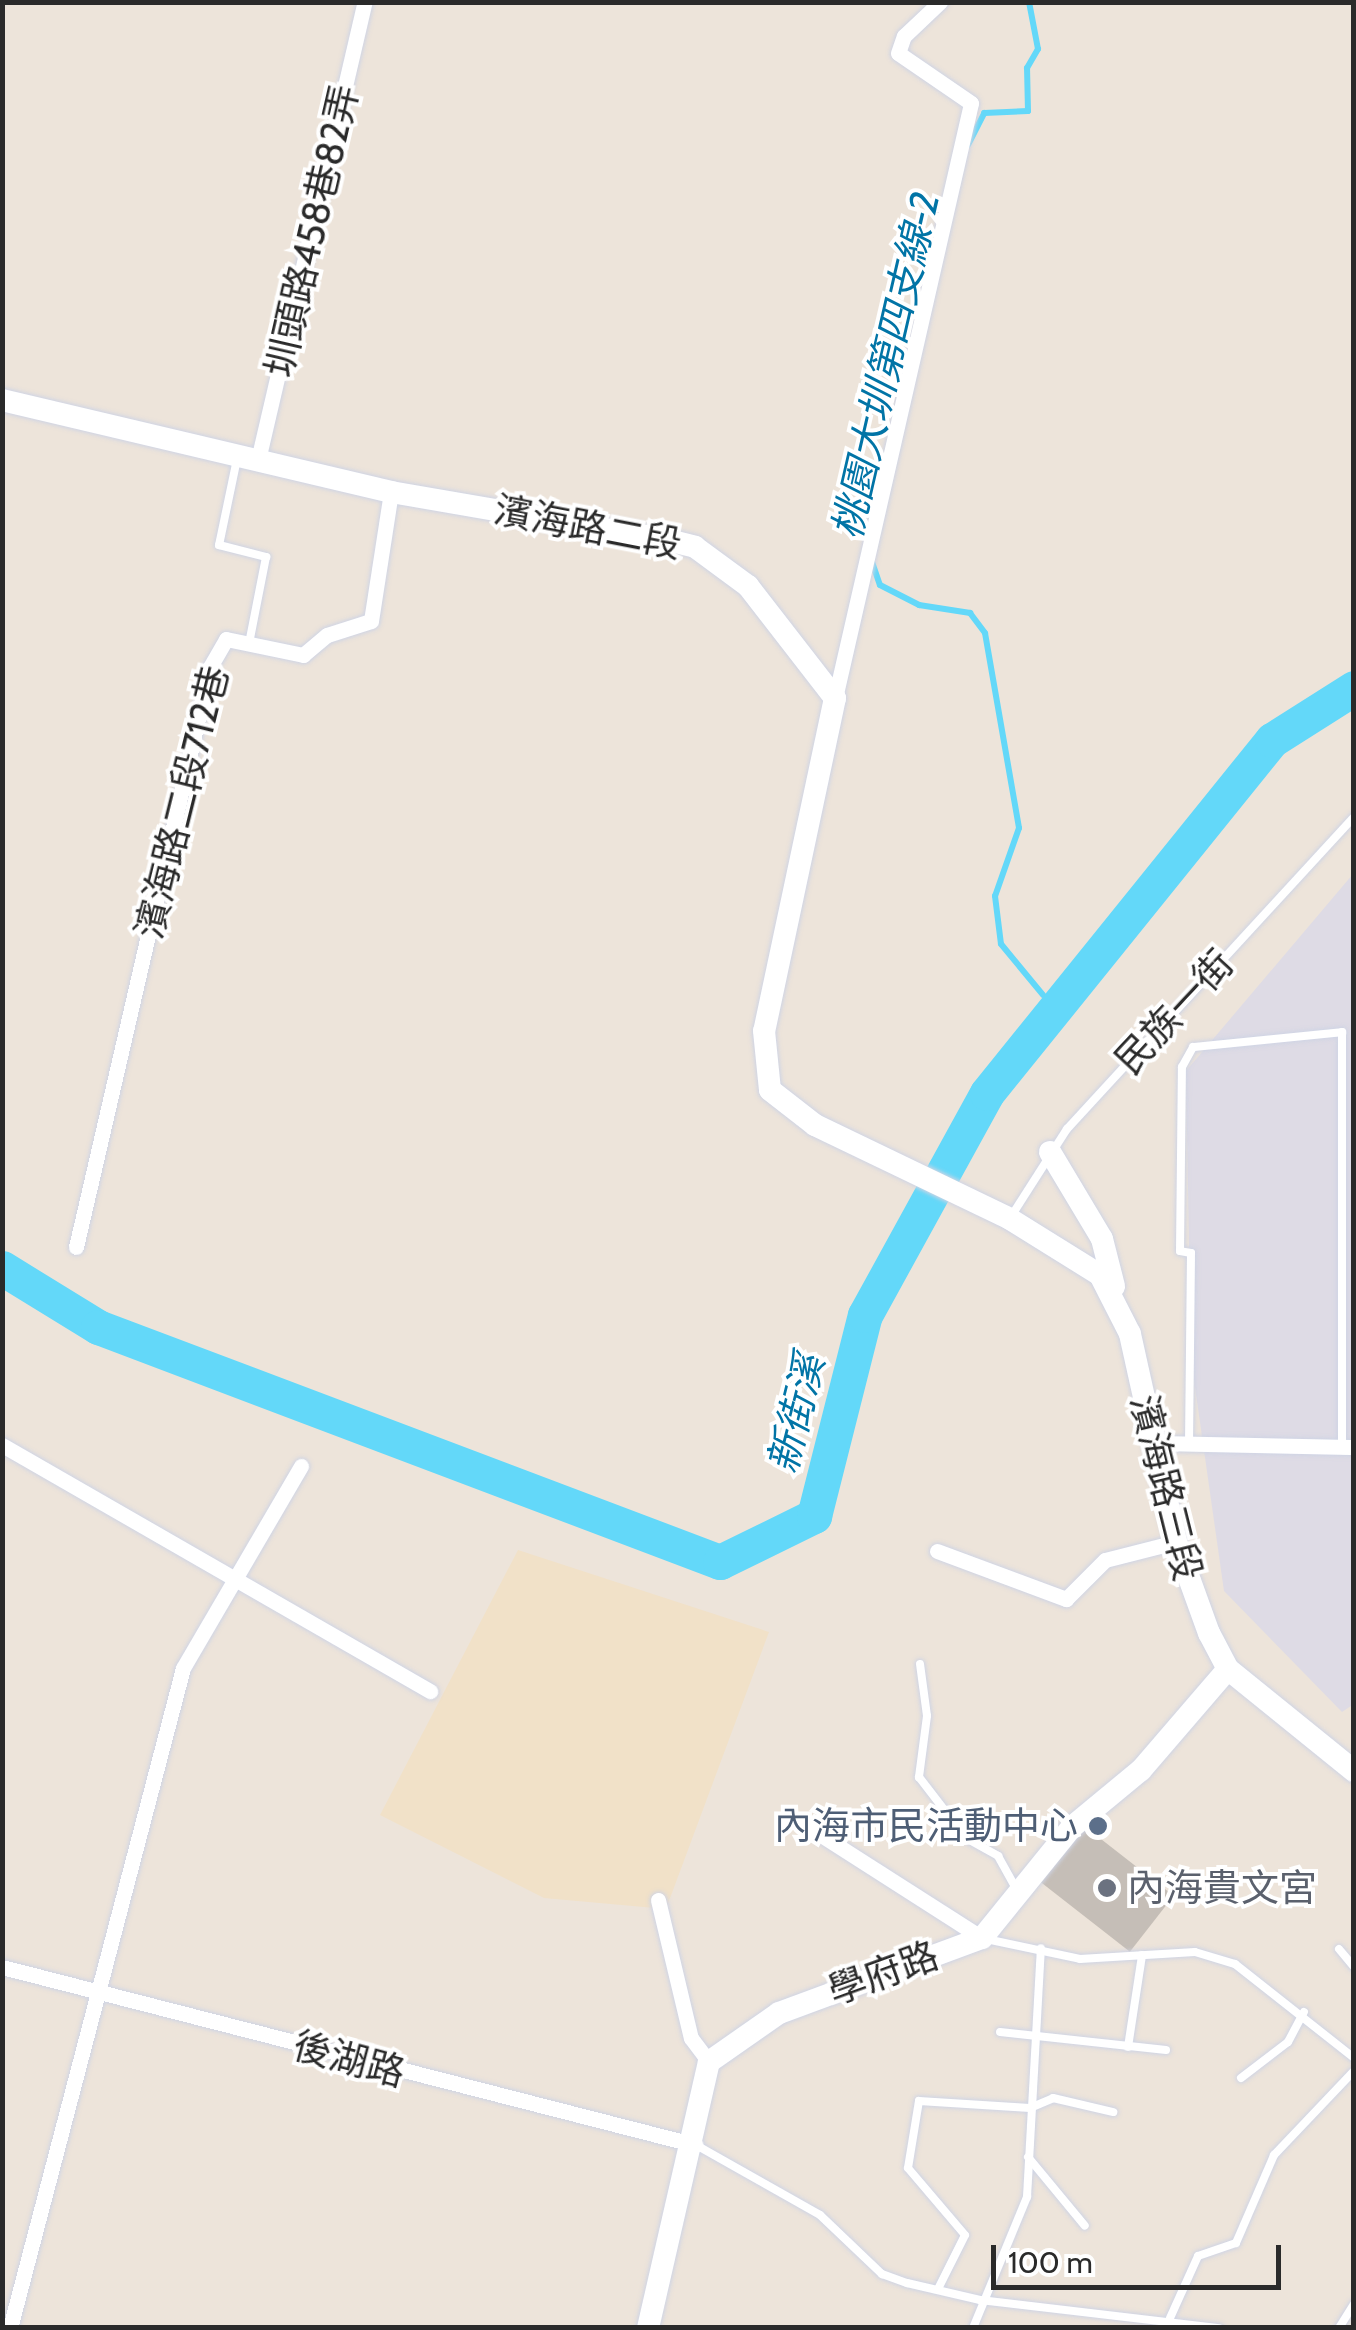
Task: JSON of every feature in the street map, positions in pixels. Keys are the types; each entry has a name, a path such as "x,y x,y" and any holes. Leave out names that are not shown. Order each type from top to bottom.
{"street":[{"name":"圳頭路458巷82弄","path":"248,457 365,2"},
{"path":"836,698 971,103 898,53 904,36 940,2"},
{"name":"濱海路二段","path":"2,400 391,492 695,546 748,586 836,698"},
{"name":"濱海路二段712巷","path":"76,1246 210,667 226,639 303,655 327,635 371,622 391,492"},
{"name":"濱海路三段","path":"836,698 761,1056 770,1090 787,1107 872,1154 1088,1260 1118,1304 1155,1443 1176,1542 1228,1669 1354,1770"},
{"path":"1050,1152 1102,1239 1118,1304"},
{"path":"1155,1443 1348,1447"},
{"path":"2,1445 236,1573 430,1691"},
{"path":"10,2328 182,1668 301,1466"},
{"path":"937,1551 1066,1598 1105,1560 1176,1542"},
{"name":"學府路","path":"709,2062 779,2013 982,1938 1072,1827 1141,1770 1228,1669"},
{"path":"807,1826 982,1938"},
{"path":"648,2328 696,2145 709,2062 691,2038 658,1900"},
{"name":"後湖路","path":"2,1967 696,2145"}],"lane":[{"path":"248,457 218,544 266,557 250,644"},
{"name":"民族一街","path":"999,1215 1050,1152 1354,817"},
{"path":"1189,1444 1192,1254 1180,1250 1182,1066 1193,1047 1342,1032 1348,1447"},
{"path":"920,1664 927,1716 919,1778 966,1838 998,1856 1019,1896"},
{"path":"982,1938 1080,1958 1194,1952 1236,1964 1304,2012 1354,2058"},
{"path":"973,2328 980,2300 1027,2197 1041,1948"},
{"path":"1339,1950 1354,1967"},
{"path":"1128,2047 1142,1955"},
{"path":"1242,2078 1288,2042 1304,2012"},
{"path":"1000,2032 1034,2039 1166,2050"},
{"path":"1170,2318 1198,2256 1236,2244 1274,2154 1354,2071"},
{"path":"938,2289 965,2235 908,2168 920,2101 1030,2108 1054,2098 1113,2112"},
{"path":"696,2145 820,2215 882,2274 980,2300 1170,2318 1219,2328"},
{"path":"1028,2157 1085,2226"},
{"path":"1339,2328 1354,2304"}],"shaded area":[{"path":"1353,874 1354,1704 1342,1712 1224,1591 1191,1359 1186,1071"},
{"path":"518,1550 769,1632 666,1909 544,1898 380,1815"}],"building":[{"name":"內海貴文宮","path":"1083,1825 1174,1896 1130,1952 1039,1881"}],"waterway":[{"name":"桃園大圳第四支線-2","path":"968,145 984,113 1028,111 1027,68 1038,49 1029,2"},
{"name":"桃園大圳第四支線-2","path":"872,562 880,585 919,605 970,613 985,633 1019,828 995,896 1001,944 1043,995"},
{"name":"新街溪","path":"2,1268 98,1327 720,1562 814,1516 865,1315 987,1093 1272,740 1354,688"}],"place":[{"name":"內海市民活動中心","path":"1098,1826"},
{"name":"內海貴文宮","path":"1107,1888"}]}
